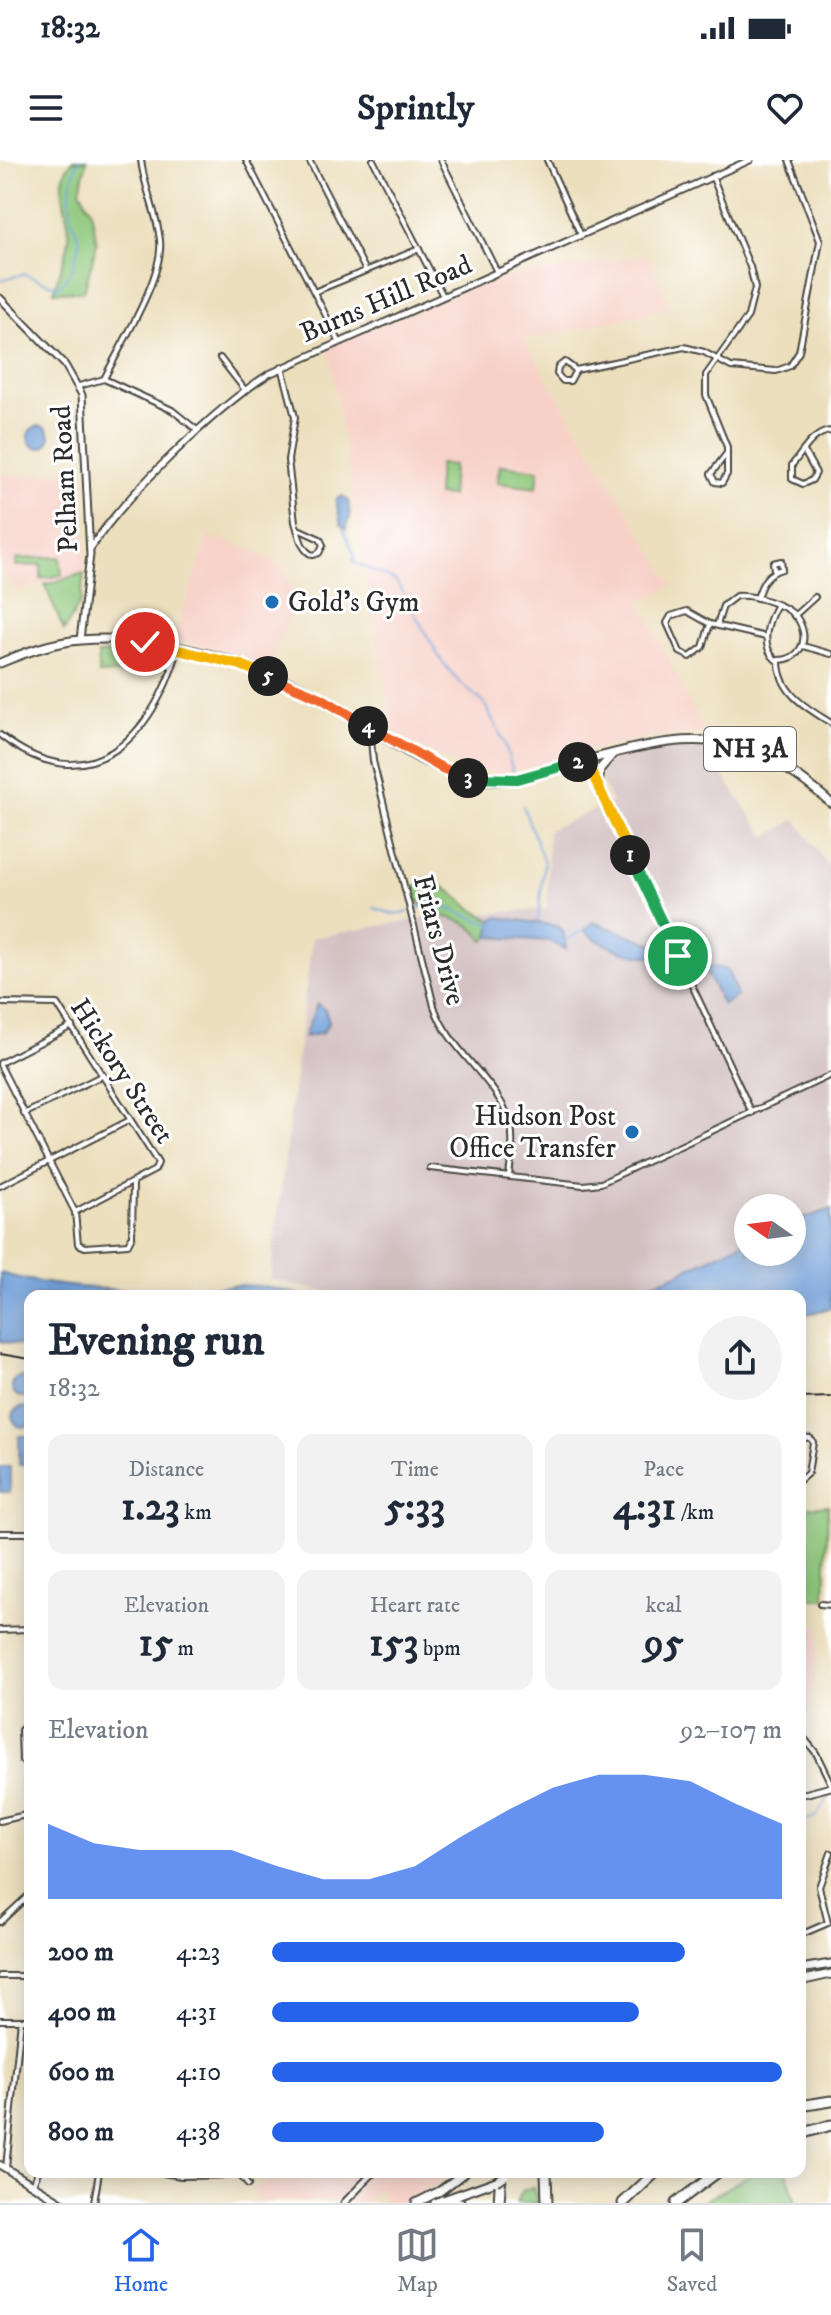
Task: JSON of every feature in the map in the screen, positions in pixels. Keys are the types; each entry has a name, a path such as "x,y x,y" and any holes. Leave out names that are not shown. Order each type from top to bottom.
{"highway":[{"path":"806,2105 831,2101"},
{"path":"806,2132 831,2125"},
{"path":"499,2203 503,2178"},
{"path":"546,2178 547,2203"},
{"path":"623,2203 650,2178"},
{"path":"678,2203 709,2178"},
{"path":"439,2202 460,2203"}],"main road":[{"name":"NH 3A","path":"0,663 46,646 80,640 127,640 176,649 258,671 321,698 450,771 480,780 517,779 616,753 687,740 737,745 780,762 831,803"},
{"path":"598,788 600,769 616,753"},
{"path":"806,1968 831,1964"},
{"path":"806,1980 831,1974"},
{"path":"3,2166 63,2203"},
{"path":"416,2203 457,2178"},
{"path":"439,2202 496,2178"}],"street":[{"path":"104,379 159,258 159,232 146,190 141,160"},
{"path":"246,160 339,341"},
{"path":"309,160 366,271"},
{"path":"373,160 444,298"},
{"path":"441,160 497,272"},
{"path":"547,160 580,233"},
{"name":"Burns Hill Road","path":"90,549 119,512 198,432 245,390 282,367 444,298 580,233 750,160"},
{"path":"576,370 571,363 565,362 558,367 557,374 563,381 570,381 576,370 684,347 736,368 785,369 797,357 820,241 789,160"},
{"path":"712,176 750,267 755,288 748,316 707,370 705,390 724,433 727,453 727,477 717,483 711,474 727,453"},
{"path":"314,292 419,249"},
{"name":"Pelham Road","path":"0,298 65,365 79,386 84,404 90,549 80,640"},
{"path":"220,358 245,390"},
{"path":"282,367 295,417 288,460 298,529 307,553 319,553 323,545 320,539 298,529"},
{"path":"79,386 104,379 172,410 198,432"},
{"path":"804,451 816,473 812,480 803,484 794,480 790,471 804,451 820,433 831,431"},
{"path":"757,598 763,581 774,569"},
{"path":"766,637 713,624 687,611 678,612 667,621 680,652 690,657 703,647 713,624 721,609 733,597 757,598 800,622 802,646 797,656 779,661"},
{"path":"794,616 815,597"},
{"path":"776,606 766,637 768,652 779,661 785,683 794,698 831,723"},
{"path":"802,646 831,654"},
{"path":"0,735 55,762 76,765 102,760 120,748 155,703 176,649"},
{"name":"Friars Drive","path":"369,727 373,761 437,1016 507,1114 512,1140 509,1176"},
{"path":"373,743 382,735"},
{"path":"586,760 752,1113"},
{"name":"Hickory Street","path":"0,1003 53,1002 72,1026 157,1167 133,1183"},
{"path":"72,1026 0,1064 75,1212 76,1240 81,1246 125,1246 132,1236 133,1183 75,1212"},
{"path":"24,1114 103,1075"},
{"path":"430,1168 583,1185 605,1182 831,1075"},
{"path":"0,1185 131,1120"},
{"path":"806,1438 812,1439 806,1475"},
{"path":"0,1533 24,1533"},
{"path":"820,1604 831,1605"},
{"path":"0,1630 24,1629"},
{"path":"24,1725 24,1763"},
{"path":"806,1740 816,1753 831,1786 806,1793"},
{"path":"0,1821 24,1815"},
{"path":"806,1932 828,1923 819,1887 831,1853"},
{"path":"0,1922 24,1900"},
{"path":"0,1976 24,1976"},
{"path":"0,2020 21,2020 3,2166"},
{"path":"33,2184 36,2178"},
{"path":"94,2203 98,2178"},
{"path":"242,2178 248,2185"},
{"path":"347,2201 368,2178"}],"shaded area":[{"path":"647,255 671,308 524,340 673,585 640,602 705,734 656,735 499,774 458,766 393,734 328,348 486,281"},
{"path":"83,472 84,573 16,591 0,566 0,476"},
{"path":"208,536 254,550 281,567 298,598 268,670 243,658 173,640"},
{"path":"704,748 766,837 796,819 831,870 831,1206 806,1216 806,1194 734,1194 734,1246 637,1290 316,1290 270,1279 312,938 423,918 547,909 548,830 612,802 601,781 601,772 610,762 653,749"},
{"path":"806,1625 820,1627 810,1708 806,1708"},
{"path":"275,2178 282,2185 290,2178 447,2178 397,2203 386,2203 380,2189 364,2203 341,2200 261,2203 251,2191"}],"green space":[{"path":"73,160 87,160 80,190 91,210 97,243 84,291 54,292 69,242 63,187 67,169"},
{"path":"439,464 453,465 451,496 437,495"},
{"path":"500,465 539,470 537,488 497,483"},
{"path":"60,557 62,575 41,579 41,565 16,566 16,559"},
{"path":"84,573 81,601 64,631 45,585"},
{"path":"118,653 119,673 99,674 98,654"},
{"path":"425,878 492,920 489,937 484,941 468,925 433,912 419,903 414,888"},
{"path":"828,1505 825,1599 806,1599 806,1507"},
{"path":"744,2178 789,2178 796,2203 701,2203"},
{"path":"533,2187 538,2203 516,2203 523,2190"}],"water":[{"path":"35,426 43,426 50,437 43,448 35,448 28,441 28,433"},
{"path":"342,496 348,500 350,517 346,529 341,525 336,500"},
{"path":"498,917 558,926 563,931 566,949 549,941 489,937 492,920"},
{"path":"593,922 654,944 660,955 630,954 609,946 584,930"},
{"path":"702,964 728,970 737,996 723,1005"},
{"path":"317,1004 325,1010 329,1022 322,1033 304,1037"},
{"path":"831,1209 831,1308 806,1314 806,1290 633,1290 671,1277 734,1247 734,1266 806,1266 806,1217"},
{"path":"0,1273 44,1283 126,1290 24,1290 24,1346 0,1341"},
{"path":"249,1285 280,1290 203,1290"},
{"path":"22,1377 22,1397 15,1394 12,1387 15,1380"},
{"path":"23,1407 23,1427 16,1424 13,1417 16,1410"},
{"path":"19,1436 24,1436 24,1465 19,1465"},
{"path":"0,1467 10,1467 10,1492 0,1492"}],"waterway":[{"path":"0,280 24,274 59,287 73,268 80,241 73,221 70,191 79,160"},
{"path":"343,529 355,556 353,562 396,581 441,660 460,683 484,703 504,742 513,772"},
{"path":"523,806 544,862 538,921"},
{"path":"415,910 431,902 492,925"},
{"path":"374,908 393,914 408,912"},
{"path":"564,941 584,930"},
{"path":"806,1820 815,1817 831,1794"}],"railway":[{"path":"0,1354 24,1358"},
{"path":"806,1398 831,1397"}],"place":[{"name":"Gold's Gym","path":"272,602"},
{"name":"Hudson Post Office Transfer","path":"632,1132"}],"route":[{"path":"145,642 241,665 305,691 396,744 463,777 487,781 517,779 586,760 678,956"}]}
